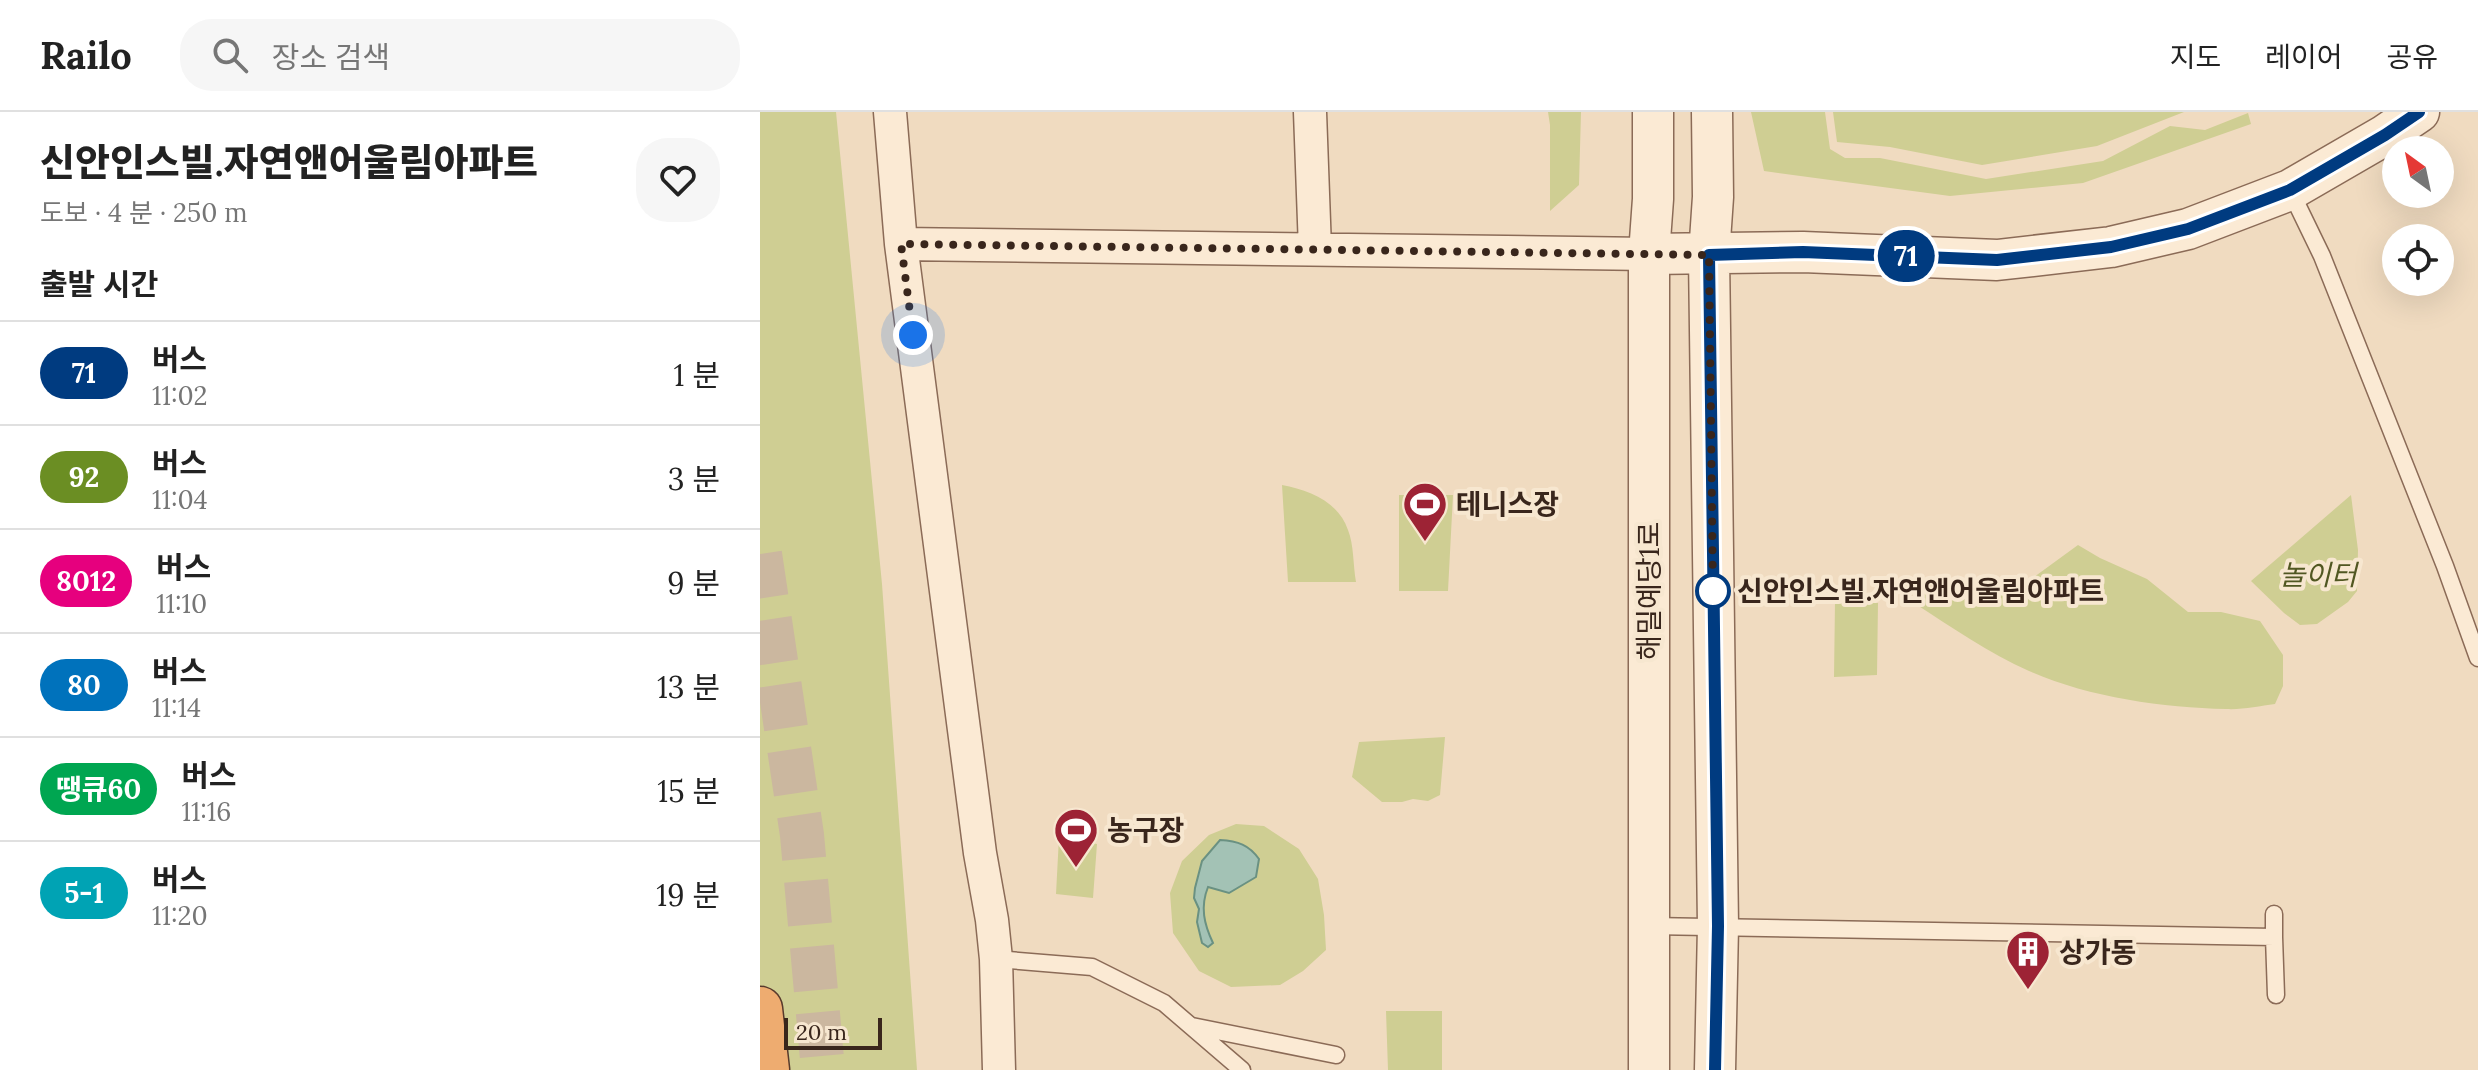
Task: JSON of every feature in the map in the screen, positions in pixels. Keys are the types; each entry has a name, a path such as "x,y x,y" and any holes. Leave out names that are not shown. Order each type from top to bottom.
{"highway":[{"path":"760,1009 767,1070"}],"street":[{"path":"890,112 901,244 980,853 992,920 999,1070"},
{"path":"1310,112 1315,249"},
{"name":"해밀예당1로","path":"1649,1070 1649,254 1653,199 1653,112"},
{"path":"1712,112 1713,197 1709,255 1718,926 1715,1070"},
{"path":"901,244 1709,255 1803,252 1997,260 2111,247 2188,229 2290,190 2419,112"}],"lane":[{"path":"2290,190 2328,271 2445,566 2478,658"},
{"path":"2274,914 2276,995"},
{"path":"1650,926 2274,937"},
{"path":"996,959 1092,967 1164,1003 1242,1070"},
{"path":"1191,1026 1336,1055"}],"green space":[{"path":"760,112 836,112 882,584 917,1070 760,1070"},
{"path":"1548,112 1581,112 1579,185 1550,211 1550,125"},
{"path":"1751,112 1825,112 1830,149 1845,158 1880,158 1986,179 2103,161 2170,126 2205,130 2248,113 2251,124 2083,183 1950,196 1764,171"},
{"path":"1833,112 2184,112 2097,146 1982,165 1890,147 1837,142"},
{"path":"1282,485 1321,498 1337,511 1350,536 1356,582 1288,582"},
{"name":"테니스장","path":"1399,495 1453,495 1448,591 1399,591"},
{"name":"놀이터","path":"2351,495 2358,550 2357,591 2348,602 2317,624 2300,625 2251,581"},
{"path":"2078,545 2147,579 2188,612 2221,612 2260,621 2283,655 2283,686 2275,704 2232,709 2177,706 2075,688 2014,664 1914,603 1919,590 1990,592 2019,588"},
{"path":"1835,602 1878,603 1877,675 1834,677"},
{"path":"1445,737 1440,795 1428,801 1382,802 1352,777 1359,742"},
{"path":"1236,824 1264,826 1299,849 1318,879 1326,950 1303,971 1280,985 1231,987 1199,971 1173,933 1170,893 1182,861 1209,835"},
{"name":"농구장","path":"1059,837 1097,844 1093,898 1056,894"},
{"path":"1386,1011 1442,1011 1442,1070 1388,1070"}],"shaded area":[{"path":"1220,840 1242,845 1259,859 1256,877 1229,893 1208,887 1204,915 1213,943 1208,947 1202,943 1197,922 1199,909 1194,898 1195,888 1202,861"}],"tunnel":[{"path":"760,554 802,835 823,1070"}],"bus line":[{"name":"71","path":"1715,1070 1718,926 1709,255 1803,252 1997,260 2111,247 2188,229 2263,202 2290,190 2419,112"}],"place":[{"name":"테니스장","path":"1425,543"},
{"name":"신안인스빌.자연앤어울림아파트","path":"1713,591"},
{"name":"농구장","path":"1076,869"},
{"name":"상가동","path":"2028,991"}],"route":[{"path":"913,335 901,244 1709,255 1713,595 1713,591"}]}
